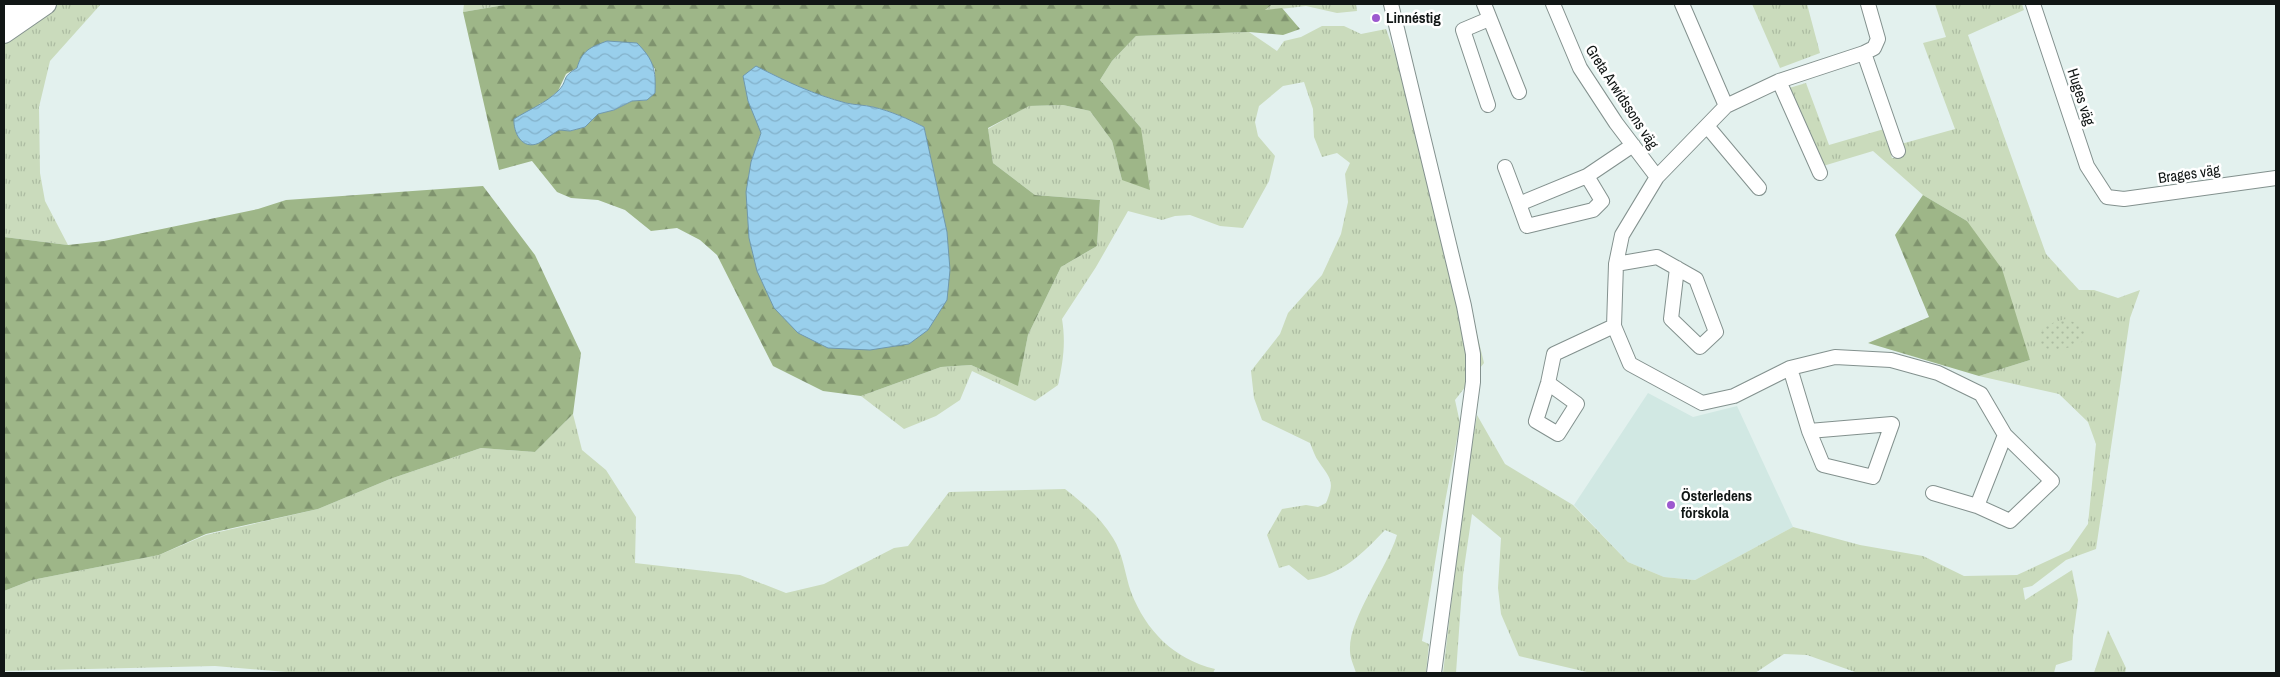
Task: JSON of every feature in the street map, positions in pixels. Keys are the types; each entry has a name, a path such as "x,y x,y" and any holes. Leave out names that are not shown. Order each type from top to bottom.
{"main road":[{"path":"4,14 20,4"},
{"path":"4,33 46,4"}],"street":[{"path":"1392,4 1464,306 1473,354 1472,390 1434,673"},
{"path":"1484,4 1519,92"},
{"name":"Greta Arwidssons väg","path":"1553,4 1580,68 1633,146 1657,177"},
{"path":"1682,4 1726,106"},
{"path":"1868,4 1878,39 1874,48 1864,53 1898,151"},
{"name":"Huges väg","path":"2033,4 2087,166 2107,197"},
{"path":"1488,105 1463,30 1489,19"},
{"name":"Greta Arwidssons väg","path":"1864,53 1779,81 1726,106 1657,177 1622,235 1616,264 1614,326 1630,364 1702,404 1734,396 1790,368 1835,358 1891,360 1938,373 1981,394 2005,435"},
{"path":"1779,81 1820,173"},
{"path":"1707,126 1759,188"},
{"path":"1519,204 1587,176 1633,146"},
{"path":"1505,168 1527,226 1593,210 1602,200 1587,176"},
{"name":"Brages väg","path":"2107,197 2124,200 2276,178"},
{"path":"1616,264 1657,256 1696,279 1716,332 1700,347 1671,319 1677,268"},
{"path":"1548,383 1554,354 1614,326"},
{"path":"1790,368 1809,431 1824,465 1873,477 1892,424 1809,431"},
{"path":"1933,493 1976,506 2010,521 2052,481 2005,435 1976,506"}],"shaded area":[{"path":"1648,393 1693,417 1737,406 1793,527 1695,580 1664,577 1628,562 1574,505"}],"green space":[{"path":"53,4 101,4 50,61 39,107 40,173 45,201 68,245 4,237 4,40"},
{"path":"464,4 510,4 463,12"},
{"path":"510,4 1270,4 1265,10 1282,8 1300,29 1283,35 1249,32 1136,36 1112,61 1100,80 1141,128 1150,190 1122,180 1112,141 1090,111 1063,105 1029,106 988,128 993,163 1035,195 1100,200 1097,246 1061,267 1028,335 1018,386 971,365 941,367 861,396 823,391 773,366 717,255 700,240 677,228 651,231 625,210 598,200 571,198 557,192 532,161 499,170 463,12","holes":["607,41 637,44 655,69 655,92 647,100 632,101 614,110 597,114 585,127 570,131 559,129 537,144 539,104 545,102 558,91 566,74 577,68","756,67 823,96 846,103 870,106 906,118 924,127 935,182 751,162 761,133"]},
{"path":"1270,4 1356,4 1357,11 1337,13 1306,6 1264,11"},
{"path":"1752,4 1807,4 1820,53 1780,68"},
{"path":"1935,4 2022,4 2024,10 1968,35 2046,254 2079,290 2094,290 2118,298 2140,290 2130,318 2096,549 2066,560 2032,586 2023,588 2025,600 2072,570 2078,600 2072,660 2056,665 2054,673 1858,673 1807,655 1784,654 1755,673 1591,673 1519,656 1501,614 1498,588 1501,538 1472,514 1463,575 1456,673 1443,673 1465,487 1477,415 1505,464 1573,505 1628,562 1664,577 1695,580 1793,527 1860,545 1923,556 1964,576 2017,575 2069,551 2088,524 2096,444 2088,422 2059,394 1979,376 2030,360 1967,221 1923,195 1873,151 1823,166 1789,88 1806,83 1829,145 1884,129 1892,158 1903,157 1901,144 1955,129 1923,43 1946,37"},
{"path":"1322,26 1344,26 1361,34 1386,29 1439,177 1484,363 1455,400 1460,423 1422,641 1429,644 1426,673 1356,673 1351,656 1351,638 1355,624 1397,535 1385,530 1360,555 1342,568 1308,580 1289,565 1279,568 1267,535 1282,509 1306,505 1318,507 1326,503 1331,485 1329,477 1316,458 1310,443 1262,420 1254,398 1251,371 1280,334 1288,313 1322,275 1341,234 1348,202 1345,174 1350,163 1337,153 1322,157 1314,137 1313,109 1304,82 1283,86 1259,106 1255,122 1258,136 1275,156 1269,181 1243,228 1220,226 1190,215 1175,216 1162,220 1128,211 1096,267 1062,319 1064,336 1058,385 1035,401 972,371 960,400 936,416 904,429 861,396 941,367 971,365 1018,385 1028,335 1061,267 1097,246 1100,200 1035,195 993,163 988,129 1028,106 1063,105 1090,111 1112,141 1122,180 1141,128 1100,80 1112,61 1136,36 1249,32 1277,51 1284,41 1301,37"},
{"path":"483,186 535,255 581,353 573,414 535,452 481,448 390,479 318,509 206,534 159,555 32,580 4,591 4,237 68,245 104,241 258,209 286,200"},
{"path":"1923,195 1967,221 2002,269 2030,360 1979,376 1868,343 1929,317 1895,235"},
{"path":"2066,319 2078,324 2086,333 2082,342 2055,350 2039,344 2040,333 2046,326"},
{"path":"573,414 582,450 606,470 636,517 635,563 740,575 786,593 824,584 894,548 908,546 949,492 1065,489 1097,517 1113,538 1122,557 1131,592 1137,606 1153,631 1174,651 1215,669 1213,673 298,673 215,666 4,671 4,591 32,580 159,555 206,535 318,509 390,479 481,448 535,452"},
{"path":"2108,630 2126,668 2125,673 2094,673"}],"water":[{"path":"607,41 637,43 643,49 653,66 655,93 647,100 632,101 614,110 598,114 585,127 570,131 559,130 533,145 523,142 515,129 514,119 553,95 561,87 568,74 577,68 584,53 592,47"},
{"path":"756,66 823,96 846,103 870,106 906,118 924,127 947,232 950,270 947,300 928,330 909,344 870,350 828,348 798,333 774,308 757,271 749,238 746,192 751,162 761,133 748,101 743,76"}],"place":[{"name":"Linnéstig","path":"1376,18"},
{"name":"Österledens förskola","path":"1671,505"}]}
